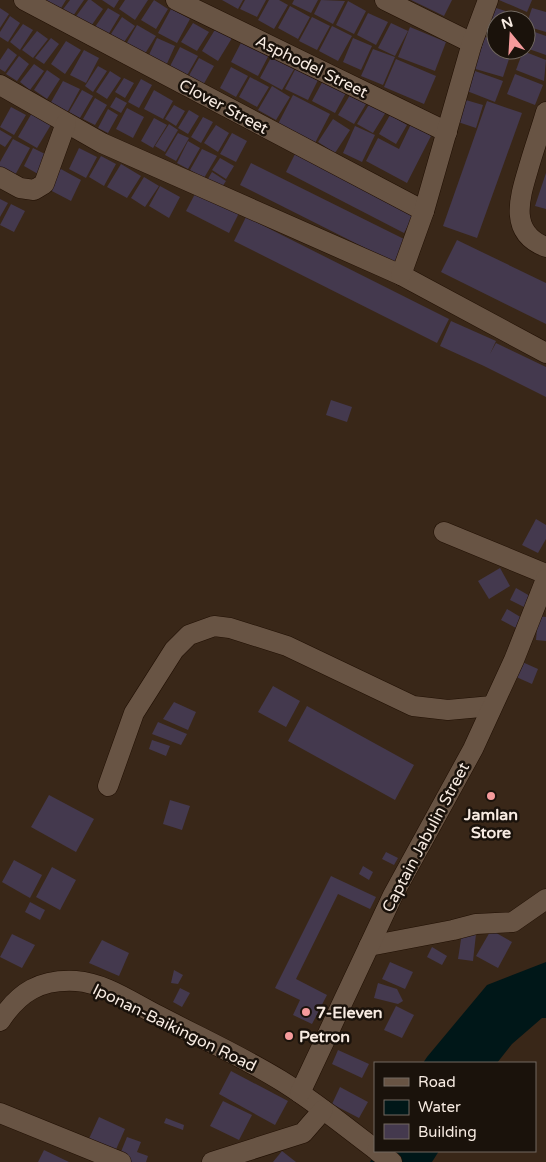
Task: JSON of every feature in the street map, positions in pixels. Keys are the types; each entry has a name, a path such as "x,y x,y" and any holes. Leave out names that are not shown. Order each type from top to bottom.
{"street":[{"name":"Clover Street","path":"24,0 424,211"},
{"name":"Asphodel Street","path":"176,0 447,132"},
{"path":"385,0 472,43"},
{"path":"402,275 424,211 472,43 488,0"},
{"path":"0,85 102,143 402,275 546,353"},
{"path":"546,112 519,198 519,216 524,231 540,245 546,247"},
{"path":"0,177 20,188 34,190 44,184 66,123"},
{"path":"444,532 546,574"},
{"name":"Captain Jabulin Street","path":"300,1093 392,895 472,749 514,660 546,579"},
{"path":"108,786 134,714 174,650 190,635 214,626 230,628 287,646 413,706 448,710 492,706"},
{"path":"369,946 476,924 513,922 546,899"},
{"name":"Iponan-Baikingon Road","path":"0,1021 8,1008 36,986 56,981 77,981 107,989 252,1064 300,1093 374,1148"},
{"path":"212,1162 303,1133 324,1110"},
{"path":"0,1113 121,1162"},
{"name":"Iponan-Baikingon Road","path":"379,1152 392,1162"}],"water":[{"path":"546,962 546,1018 542,1018 512,1044 498,1062 424,1062 427,1057 487,985"},
{"path":"375,1152 438,1152 432,1162 370,1162"}],"building":[{"path":"41,0 66,0 58,13"},
{"path":"70,0 84,0 71,19 61,12"},
{"path":"88,0 91,0 103,9 89,29 74,19"},
{"path":"102,0 119,0 114,8"},
{"path":"125,0 148,0 135,20 119,9"},
{"path":"154,0 168,9 156,29 141,20"},
{"path":"222,0 243,0 238,9"},
{"path":"245,0 266,0 257,17 240,9"},
{"path":"269,0 279,0 288,5 274,29 258,20"},
{"path":"294,0 318,0 311,13 292,4"},
{"path":"321,0 345,1 333,24 314,14"},
{"path":"411,0 452,0 444,16"},
{"path":"499,0 532,0 528,10 522,10"},
{"path":"348,1 366,11 354,34 336,25"},
{"path":"290,6 310,17 298,39 278,28"},
{"path":"0,8 9,14 0,28"},
{"path":"108,8 120,15 108,35 95,27"},
{"path":"532,8 546,12 546,32 536,29 536,10 531,10"},
{"path":"171,9 190,19 177,43 158,33"},
{"path":"368,13 388,22 376,45 357,35"},
{"path":"10,16 20,23 8,42 0,37 0,32"},
{"path":"122,17 135,26 122,45 109,37"},
{"path":"312,17 330,26 317,50 299,41"},
{"path":"193,23 209,32 197,51 181,42"},
{"path":"391,23 408,31 395,56 378,48"},
{"path":"23,24 33,30 20,50 10,42"},
{"path":"137,25 156,36 143,57 125,46"},
{"path":"332,26 352,36 338,61 319,51"},
{"path":"410,27 446,42 435,71 398,57"},
{"path":"216,28 232,38 218,61 202,51"},
{"path":"37,31 48,39 33,58 22,50"},
{"path":"536,32 546,36 546,55 536,52"},
{"path":"482,36 486,37 486,60 509,60 503,77 472,68"},
{"path":"244,37 271,51 258,76 231,62"},
{"path":"51,38 59,44 44,64 35,58"},
{"path":"157,38 175,46 165,68 147,59"},
{"path":"353,38 372,46 361,70 343,62"},
{"path":"66,41 81,50 65,74 51,64"},
{"path":"180,47 198,56 185,79 168,70"},
{"path":"8,48 17,55 5,72 0,69 0,60"},
{"path":"373,49 395,57 383,85 361,76"},
{"path":"84,50 99,58 86,83 70,75"},
{"path":"274,52 297,64 282,90 260,78"},
{"path":"19,56 29,64 17,81 6,74"},
{"path":"536,56 546,60 544,81 516,70 520,60 536,60"},
{"path":"199,58 214,66 202,87 187,79"},
{"path":"396,59 436,76 424,104 384,87"},
{"path":"34,64 44,71 30,90 20,82"},
{"path":"298,64 320,76 308,100 285,89"},
{"path":"98,66 107,71 93,92 85,86"},
{"path":"231,67 248,76 236,97 220,88"},
{"path":"47,70 60,79 47,99 34,90"},
{"path":"110,71 121,78 107,99 96,92"},
{"path":"475,71 503,81 495,102 467,91"},
{"path":"515,74 543,85 535,105 507,94"},
{"path":"250,77 269,87 257,107 239,97"},
{"path":"325,77 348,89 335,113 312,101"},
{"path":"124,78 134,83 125,98 115,92"},
{"path":"141,79 152,85 139,108 128,102"},
{"path":"63,81 80,89 67,113 50,104"},
{"path":"272,86 290,97 276,120 258,110"},
{"path":"82,90 93,96 80,118 69,112"},
{"path":"154,90 173,101 163,119 144,109"},
{"path":"353,90 369,99 354,124 338,115"},
{"path":"293,95 330,114 315,143 278,124"},
{"path":"116,97 127,103 121,113 110,107"},
{"path":"95,98 107,105 95,125 83,119"},
{"path":"459,98 483,105 476,128 452,120"},
{"path":"487,101 522,113 477,238 443,226"},
{"path":"370,103 386,112 373,133 357,124"},
{"path":"174,105 185,111 176,126 165,119"},
{"path":"11,107 26,115 14,135 0,127"},
{"path":"127,108 144,117 133,138 116,129"},
{"path":"108,109 118,115 108,133 98,128"},
{"path":"189,110 199,116 188,134 178,128"},
{"path":"33,111 52,123 37,148 18,137"},
{"path":"390,115 407,125 396,144 379,134"},
{"path":"203,117 213,122 201,143 191,137"},
{"path":"154,118 167,125 153,148 141,141"},
{"path":"333,119 350,130 335,153 318,142"},
{"path":"169,124 178,130 165,152 155,146"},
{"path":"411,124 431,136 407,183 366,161 378,138 399,149"},
{"path":"216,125 229,133 218,152 204,143"},
{"path":"355,126 375,135 362,162 343,153"},
{"path":"0,130 12,137 5,147 0,144"},
{"path":"178,133 189,138 176,161 165,155"},
{"path":"232,133 247,141 236,162 220,154"},
{"path":"13,139 30,148 14,177 0,169 0,162"},
{"path":"188,141 200,148 188,169 177,163"},
{"path":"33,148 47,155 38,174 24,166"},
{"path":"79,148 97,157 86,178 69,169"},
{"path":"202,149 217,156 204,178 190,170"},
{"path":"297,150 416,211 404,233 286,172"},
{"path":"101,156 116,164 104,186 89,177"},
{"path":"220,158 234,166 226,179 212,170"},
{"path":"251,163 408,241 397,264 240,185"},
{"path":"121,164 141,176 127,198 107,187"},
{"path":"59,168 81,180 71,201 48,189"},
{"path":"212,172 226,181 220,190 206,182"},
{"path":"546,173 546,209 535,206"},
{"path":"144,177 159,186 145,207 131,198"},
{"path":"160,186 180,197 169,218 149,206"},
{"path":"196,192 239,213 229,233 186,211"},
{"path":"0,199 8,203 0,217"},
{"path":"11,204 25,211 14,232 0,225"},
{"path":"246,217 449,319 437,343 234,241"},
{"path":"457,240 546,283 546,324 441,272"},
{"path":"451,321 496,341 490,354 496,343 546,367 546,397 440,346"},
{"path":"331,400 352,407 347,422 326,415"},
{"path":"536,519 546,525 546,539 538,553 522,545"},
{"path":"500,568 510,586 489,599 478,581"},
{"path":"516,588 530,596 524,607 510,600"},
{"path":"507,609 522,618 516,628 501,620"},
{"path":"538,616 546,617 546,641 536,640"},
{"path":"520,661 538,669 532,684 514,676"},
{"path":"273,686 300,701 286,727 258,712"},
{"path":"174,702 196,712 188,730 163,719"},
{"path":"307,706 414,765 395,800 288,741"},
{"path":"158,722 187,734 181,745 152,734"},
{"path":"152,740 170,746 166,756 149,749"},
{"path":"49,795 94,819 76,852 31,827"},
{"path":"170,800 190,806 182,830 163,824"},
{"path":"386,852 398,858 394,865 382,859"},
{"path":"14,860 42,875 30,898 2,882"},
{"path":"363,866 373,872 369,880 359,874"},
{"path":"52,867 76,880 60,910 36,897"},
{"path":"331,876 376,897 370,909 338,894 296,979 327,995 312,1024 293,1015 300,1000 275,988"},
{"path":"30,902 45,910 40,920 25,912"},
{"path":"491,930 512,942 498,968 476,956"},
{"path":"462,933 476,934 473,961 458,959"},
{"path":"12,934 35,945 22,968 0,957"},
{"path":"102,940 129,953 119,976 89,963"},
{"path":"432,947 447,956 442,965 427,957"},
{"path":"390,962 413,972 405,989 382,979"},
{"path":"174,970 183,975 178,984 171,983"},
{"path":"378,983 397,989 403,1001 398,1004 374,998"},
{"path":"180,988 190,993 182,1007 173,1002"},
{"path":"396,1006 414,1015 402,1038 384,1030"},
{"path":"338,1050 369,1064 362,1078 332,1064"},
{"path":"231,1071 288,1101 275,1125 219,1094"},
{"path":"340,1087 368,1102 359,1118 332,1104"},
{"path":"223,1101 252,1115 239,1140 210,1126"},
{"path":"99,1117 125,1129 114,1154 87,1143"},
{"path":"166,1118 184,1125 183,1130 164,1123"},
{"path":"127,1137 141,1142 137,1152 148,1156 146,1162 125,1162 118,1159"},
{"path":"44,1150 69,1162 38,1162"},
{"path":"282,1151 296,1162 273,1162"}],"place":[{"name":"Jamlan Store","path":"491,796"},
{"name":"7-Eleven","path":"306,1012"},
{"name":"Petron","path":"289,1036"}]}
